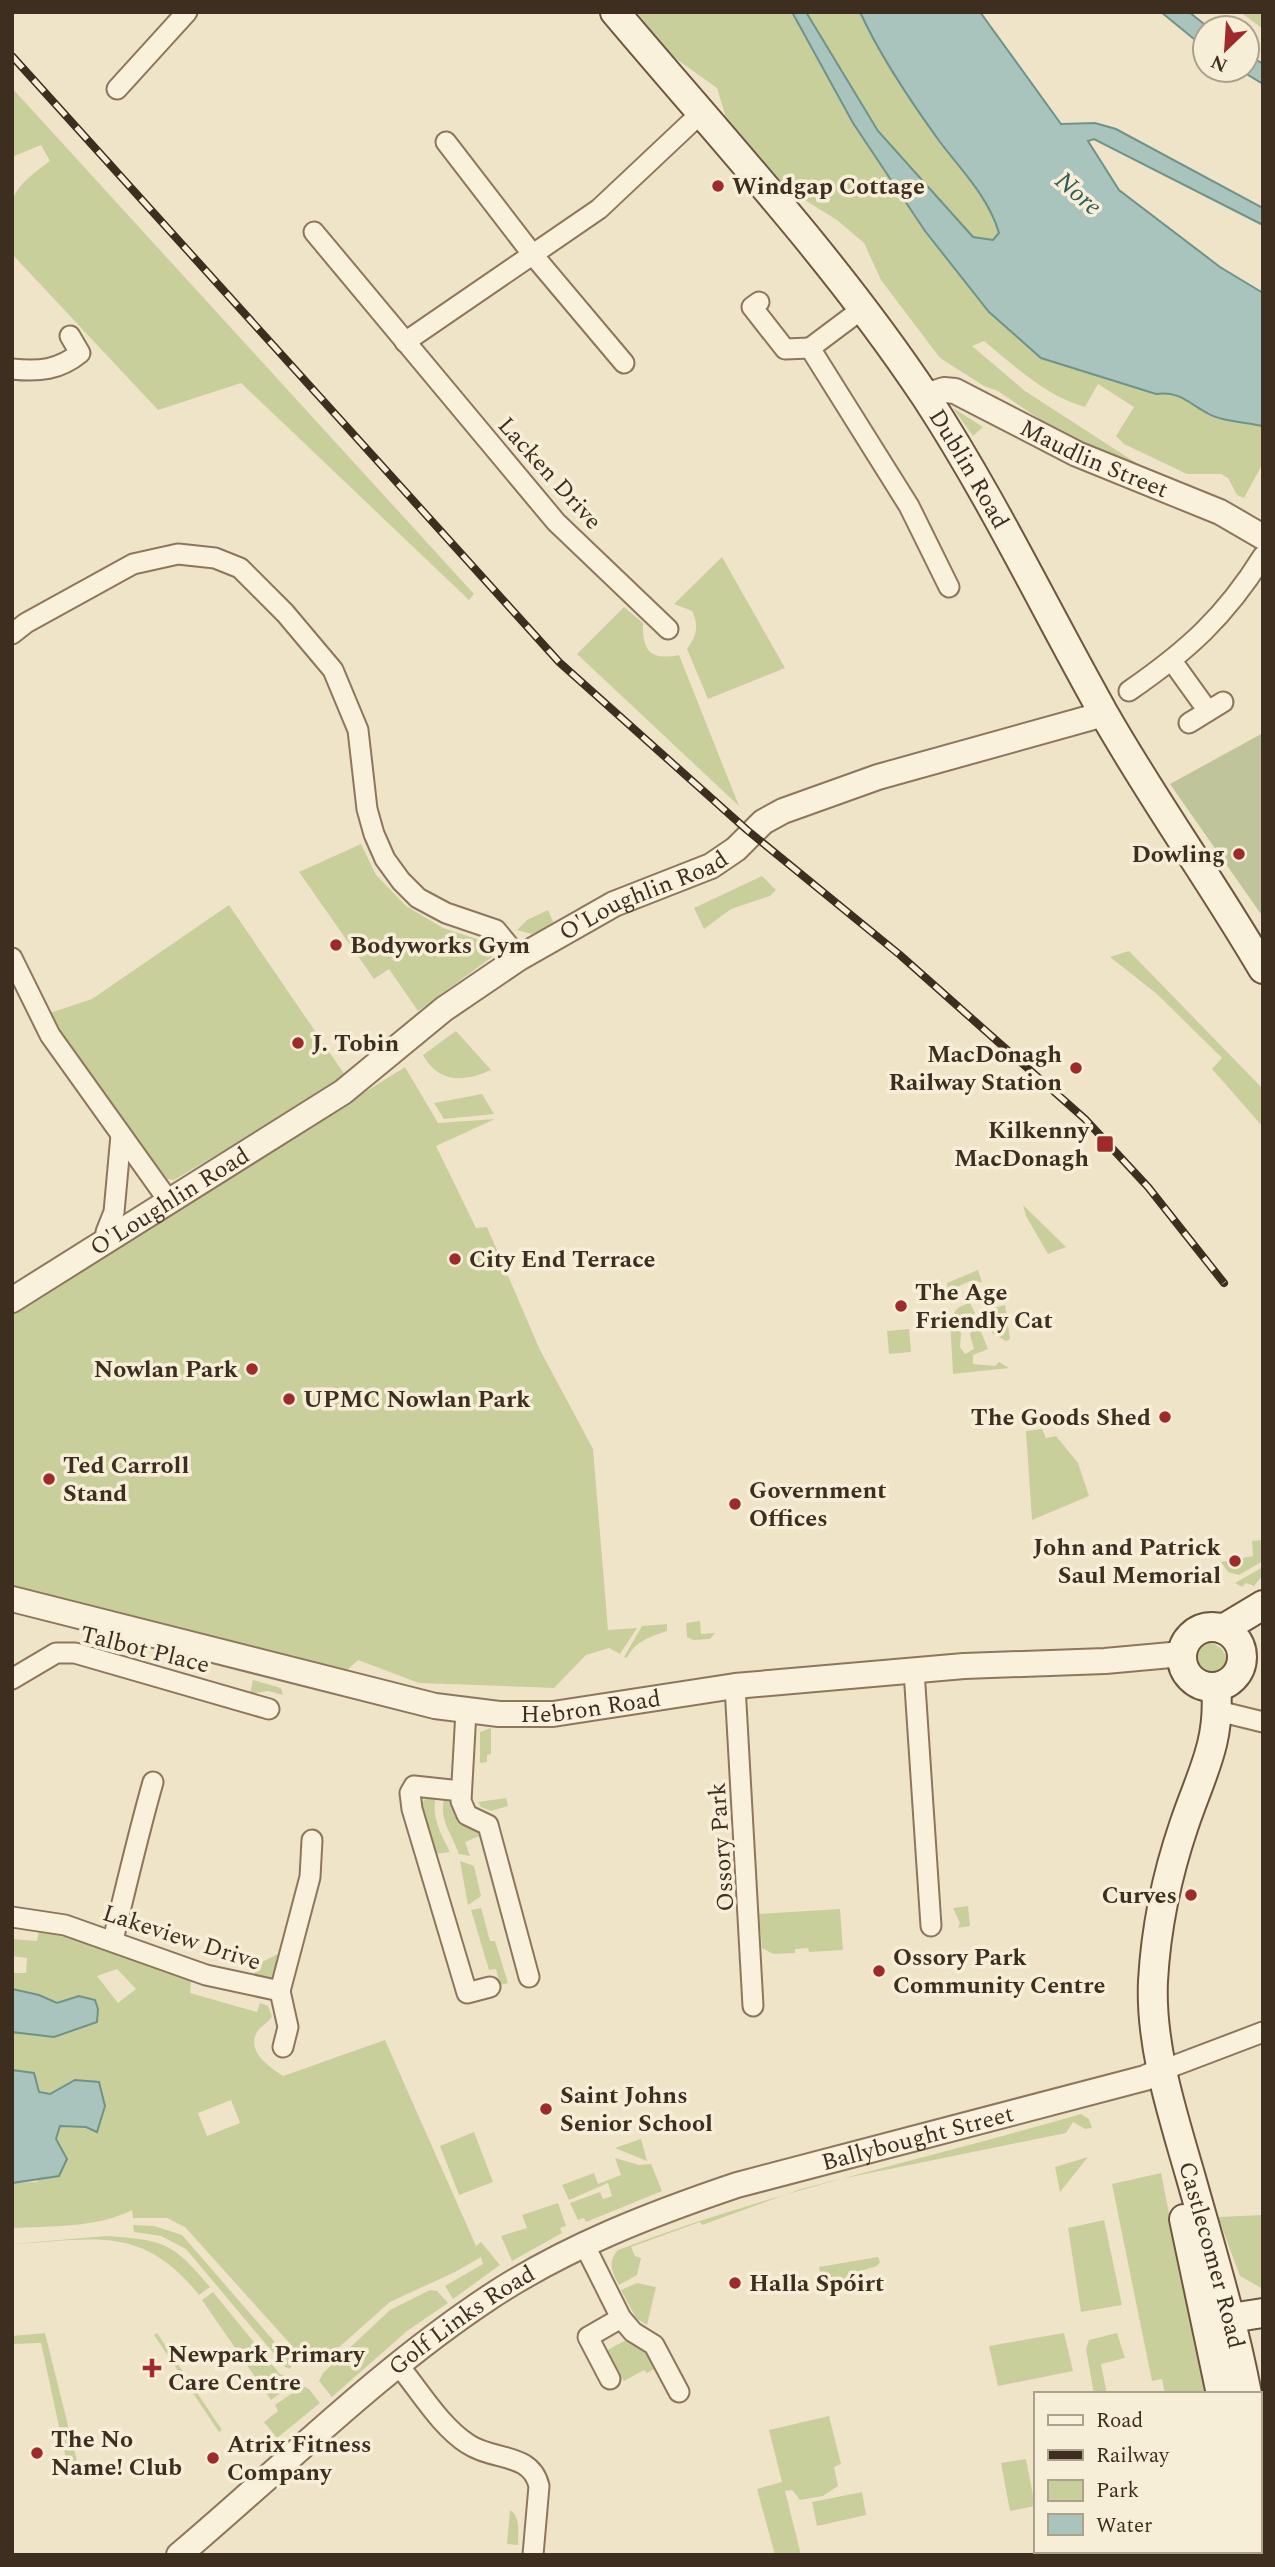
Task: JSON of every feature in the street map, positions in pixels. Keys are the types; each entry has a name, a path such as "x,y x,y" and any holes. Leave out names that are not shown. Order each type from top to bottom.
{"main road":[{"name":"Dublin Road","path":"615,12 862,309 925,396 968,464 1104,714 1263,970"},
{"path":"1223,1629 1263,1605"},
{"path":"1242,1653 1263,1625"},
{"path":"1205,1627 1223,1629 1238,1640 1242,1653 1240,1670 1217,1699 1207,1687 1191,1679 1185,1672 1182,1654 1189,1637 1196,1631 1205,1627"},
{"name":"Castlecomer Road","path":"1217,1699 1217,1734 1184,1823 1160,1910 1153,1984 1172,2120 1177,2179 1217,2319 1238,2344 1247,2392"},
{"path":"1217,2319 1263,2313"},
{"name":"Castlecomer Road","path":"1222,2392 1238,2344"}],"street":[{"path":"117,89 187,12"},
{"path":"405,342 599,209 701,114"},
{"path":"446,142 533,255 624,363"},
{"name":"Lacken Drive","path":"314,232 556,522 668,629"},
{"path":"759,302 752,307 785,349 810,348 862,309"},
{"path":"12,369 42,370 67,363 80,353 71,336"},
{"path":"810,348 909,506 949,587"},
{"name":"Maudlin Street","path":"925,396 944,390 956,391 1077,454 1220,512 1263,537"},
{"path":"12,634 26,623 133,564 178,554 215,558 240,568 285,613 333,670 358,730 367,809 385,859 418,898 446,913 496,930 519,958"},
{"path":"1129,691 1196,642 1242,588 1263,556"},
{"path":"1172,661 1215,707 1189,723"},
{"name":"O'Loughlin Road","path":"12,1300 343,1092 444,1009 519,958 614,904 711,866 736,849 763,822 783,811 878,777 1104,714"},
{"path":"12,958 50,1035 168,1200"},
{"path":"107,1239 106,1232 116,1200 121,1135"},
{"name":"Hebron Road","path":"12,1599 359,1688 466,1711 553,1714 735,1686 914,1671 1182,1654"},
{"name":"Talbot Place","path":"12,1679 56,1653 75,1653 269,1709"},
{"path":"914,1671 931,1926"},
{"name":"Ossory Park","path":"735,1686 753,2006"},
{"path":"1217,1699 1263,1722"},
{"path":"466,1711 461,1801 467,1815 488,1825 529,1977"},
{"path":"113,1940 127,1889 129,1863 153,1782"},
{"path":"461,1791 414,1786 410,1793 467,1993 491,1987"},
{"path":"280,1991 310,1877 312,1840"},
{"path":"930,1898 950,1896"},
{"name":"Lakeview Drive","path":"12,1917 65,1925 206,1975 280,1991 288,2026 283,2047"},
{"path":"1163,2070 1263,2032"},
{"name":"Ballybought Street","path":"672,2206 737,2185 1145,2078 1163,2070"},
{"name":"Golf Links Road","path":"179,2555 399,2366 493,2295 584,2244 672,2206"},
{"path":"584,2244 621,2318 633,2332 654,2345 679,2392"},
{"path":"610,2379 588,2337 621,2318"},
{"path":"399,2366 455,2434 469,2445 528,2465 536,2476 539,2486 533,2555"}],"green space":[{"path":"637,12 792,12 853,123 925,231 989,312 1041,358 1156,394 1178,396 1220,418 1263,426 1263,463 1244,498 1237,495 1228,478 1221,474 1187,474 1124,444 1116,436 1134,407 1098,384 1085,407 1044,388 984,341 972,346 1025,391 1144,468 1081,447 998,391 984,386 940,358 881,280 864,243 837,220 795,194 743,147 727,121 717,88 665,51"},
{"path":"806,12 860,12 907,95 989,208 1000,233 993,240 973,237 878,131"},
{"path":"1240,12 1263,12 1263,29 1261,14"},
{"path":"12,88 474,594 469,600 241,383 158,410 12,254 13,200 24,182 50,161 41,145 12,157"},
{"path":"953,408 983,427 973,436"},
{"path":"722,557 785,668 708,699 687,649 693,640 696,621 692,611 674,604"},
{"path":"624,607 643,623 644,640 650,651 661,656 679,655 739,806 577,654"},
{"path":"1263,733 1263,917 1170,784"},
{"path":"361,844 376,875 406,906 443,928 480,940 493,953 492,957 418,1011 389,969 374,979 299,872"},
{"path":"762,876 776,890 770,896 731,909 704,929 694,908"},
{"path":"229,905 345,1075 327,1090 174,1180 167,1179 66,1042 50,1013 92,999"},
{"path":"548,910 554,924 532,934 517,930 527,920"},
{"path":"1129,951 1263,1089 1263,1127 1212,1069 1222,1058 1157,994 1110,957"},
{"path":"456,1031 491,1070 471,1077 453,1078 444,1076 429,1064 423,1055"},
{"name":"UPMC Nowlan Park","path":"405,1067 438,1123 495,1119 436,1146 476,1228 487,1227 540,1350 593,1449 608,1630 637,1628 620,1654 609,1648 586,1655 554,1688 419,1683 358,1660 344,1673 12,1586 12,1314"},
{"path":"482,1094 494,1114 444,1119 434,1103"},
{"path":"1023,1205 1066,1247 1048,1254 1026,1216"},
{"path":"978,1270 982,1282 970,1281 948,1291 947,1283"},
{"path":"970,1303 975,1313 968,1321 959,1325 953,1319 954,1312"},
{"path":"1005,1305 1010,1339 1006,1341 992,1333 994,1308"},
{"path":"950,1319 961,1333 960,1347 965,1354 974,1349 970,1335 976,1320 988,1349 973,1355 973,1364 995,1366 999,1362 1009,1368 953,1374"},
{"path":"909,1329 911,1352 889,1354 887,1331"},
{"path":"1042,1429 1046,1438 1056,1436 1078,1463 1089,1496 1032,1520 1026,1431"},
{"path":"1263,1540 1263,1561 1239,1575 1228,1572 1221,1562 1253,1556 1252,1541"},
{"path":"1263,1567 1263,1575 1254,1586 1246,1583 1242,1587 1235,1583"},
{"path":"700,1621 701,1634 715,1633 710,1639 693,1640 687,1637 686,1623"},
{"path":"667,1624 667,1631 644,1640 634,1647 627,1658 624,1657 642,1626"},
{"path":"1208,1643 1221,1648 1226,1661 1221,1674 1208,1679 1195,1674 1190,1661 1195,1648"},
{"path":"253,1680 281,1688 283,1695 268,1691 250,1694"},
{"path":"491,1728 491,1754 487,1755 487,1762 480,1763 480,1732"},
{"path":"430,1795 436,1796 436,1818 450,1852 435,1854 420,1804"},
{"path":"506,1798 508,1806 491,1811 481,1807 478,1802"},
{"path":"444,1799 453,1804 484,1834 465,1842 470,1856 459,1854 443,1814"},
{"path":"460,1861 474,1866 481,1896 468,1905"},
{"path":"968,1906 970,1926 958,1928 960,1923 953,1908"},
{"path":"481,1908 490,1941 495,1941 508,1983 500,1985 496,1969 489,1970 471,1910"},
{"path":"840,1909 843,1950 809,1952 808,1948 795,1949 795,1953 773,1954 762,1948 759,1914"},
{"path":"39,1929 107,1946 191,1979 190,1993 257,2012 260,2003 268,2006 272,2016 257,2032 255,2046 261,2058 283,2076 385,2040 476,2246 481,2242 500,2265 453,2299 445,2286 483,2264 481,2257 390,2302 319,2365 302,2357 185,2227 167,2218 133,2218 132,2210 89,2223 12,2228 12,2183 37,2182 60,2126 86,2127 75,2081 50,2094 39,2092 33,2073 12,2070 12,2032 54,2037 95,2000 79,1996 57,2003 39,1995 12,1989 12,1973 26,1973 27,1958 12,1956 12,1939 37,1941","holes":["117,1969 136,1989 118,2003 97,1976","231,2100 240,2123 207,2136 198,2113"]},
{"path":"280,1953 271,1980 252,1983 256,1965"},
{"path":"1081,2114 1089,2119 1092,2128 1085,2129 1073,2122 1066,2133 842,2179"},
{"path":"474,2132 493,2182 459,2195 440,2146"},
{"path":"641,2139 647,2161 615,2148"},
{"path":"1088,2157 1060,2192 1055,2167"},
{"path":"615,2158 639,2165 651,2164 662,2191 586,2222 584,2218 578,2220 570,2203 600,2192 603,2199 612,2196 608,2183 569,2200 562,2185 594,2173 598,2184 621,2175"},
{"path":"1161,2173 1205,2392 1165,2392 1162,2379 1152,2381 1112,2184"},
{"path":"785,2195 631,2247 635,2256 641,2258 637,2275 619,2285 616,2281 612,2263 618,2250 675,2229"},
{"path":"558,2203 566,2226 560,2228 562,2233 512,2261 501,2236 527,2228 522,2215"},
{"path":"1263,2215 1263,2289 1240,2276 1218,2217"},
{"path":"1104,2220 1122,2305 1081,2312 1068,2228"},
{"path":"133,2225 154,2226 182,2235 293,2363 290,2369 285,2367 186,2249 161,2236 134,2232"},
{"path":"107,2236 142,2239 166,2246 186,2261 210,2287 199,2295 178,2272 157,2256 136,2246 114,2241 92,2239 12,2244"},
{"path":"878,2257 880,2262 877,2266 857,2272 852,2279 823,2284 819,2267"},
{"path":"637,2283 656,2287 647,2325 636,2318 621,2290"},
{"path":"430,2290 437,2291 448,2303 407,2331 332,2397 319,2381 323,2373 390,2310"},
{"path":"213,2292 280,2374 289,2377 293,2384 271,2400 202,2300"},
{"path":"45,2333 78,2465 68,2468 41,2343 12,2344 12,2336"},
{"path":"157,2333 222,2430 219,2432 154,2335"},
{"path":"1064,2333 1073,2371 998,2386 989,2346"},
{"path":"1117,2333 1125,2358 1101,2364 1107,2392 1094,2392 1086,2349 1089,2340"},
{"path":"628,2339 649,2351 658,2367 647,2373 644,2370 624,2381 606,2351"},
{"path":"303,2386 309,2389 320,2403 277,2438 264,2422 278,2411 275,2405"},
{"path":"829,2416 841,2464 834,2467 838,2486 823,2496 800,2500 792,2490 785,2491 801,2555 775,2555 757,2489 782,2482 769,2430"},
{"path":"1026,2459 1034,2506 1010,2511 1001,2463"},
{"path":"862,2492 866,2515 817,2526 812,2502"},
{"path":"510,2510 517,2521 518,2545 507,2544"}],"water":[{"name":"Nore","path":"792,12 806,12 878,131 973,237 993,240 999,233 989,208 907,95 860,12 980,12 1061,124 1095,123 1116,129 1263,208 1263,225 1094,139 1088,141 1119,190 1220,267 1263,293 1263,426 1220,418 1178,396 1156,394 1041,358 989,312 925,231 853,123"},
{"path":"1161,12 1192,14 1191,37"},
{"path":"1261,63 1263,64 1263,84 1261,83"},
{"path":"12,1989 39,1995 57,2003 79,1996 95,2000 98,2009 97,2022 54,2037 12,2032"},
{"path":"12,2070 34,2073 39,2092 50,2094 75,2080 99,2082 105,2106 97,2132 86,2127 60,2126 56,2139 67,2159 59,2176 12,2183"}],"railway":[{"path":"12,56 559,662 747,830 900,955 1085,1119 1148,1187 1224,1283"}],"place":[{"name":"Windgap Cottage","path":"718,186"},
{"name":"Dowling","path":"1239,854"},
{"name":"Bodyworks Gym","path":"336,945"},
{"name":"J. Tobin","path":"298,1043"},
{"name":"MacDonagh Railway Station","path":"1076,1068"},
{"name":"Kilkenny MacDonagh","path":"1105,1144"},
{"name":"City End Terrace","path":"455,1259"},
{"name":"The Age Friendly Cat","path":"901,1306"},
{"name":"Nowlan Park","path":"252,1369"},
{"name":"UPMC Nowlan Park","path":"289,1399"},
{"name":"The Goods Shed","path":"1165,1417"},
{"name":"Ted Carroll Stand","path":"49,1479"},
{"name":"Government Offices","path":"735,1504"},
{"name":"John and Patrick Saul Memorial","path":"1235,1561"},
{"name":"Curves","path":"1191,1895"},
{"name":"Ossory Park Community Centre","path":"879,1971"},
{"name":"Saint Johns Senior School","path":"546,2109"},
{"name":"Halla Spóirt","path":"735,2283"},
{"name":"Newpark Primary Care Centre","path":"152,2368"},
{"name":"The No Name! Club","path":"37,2453"},
{"name":"Atrix Fitness Company","path":"213,2458"}]}
